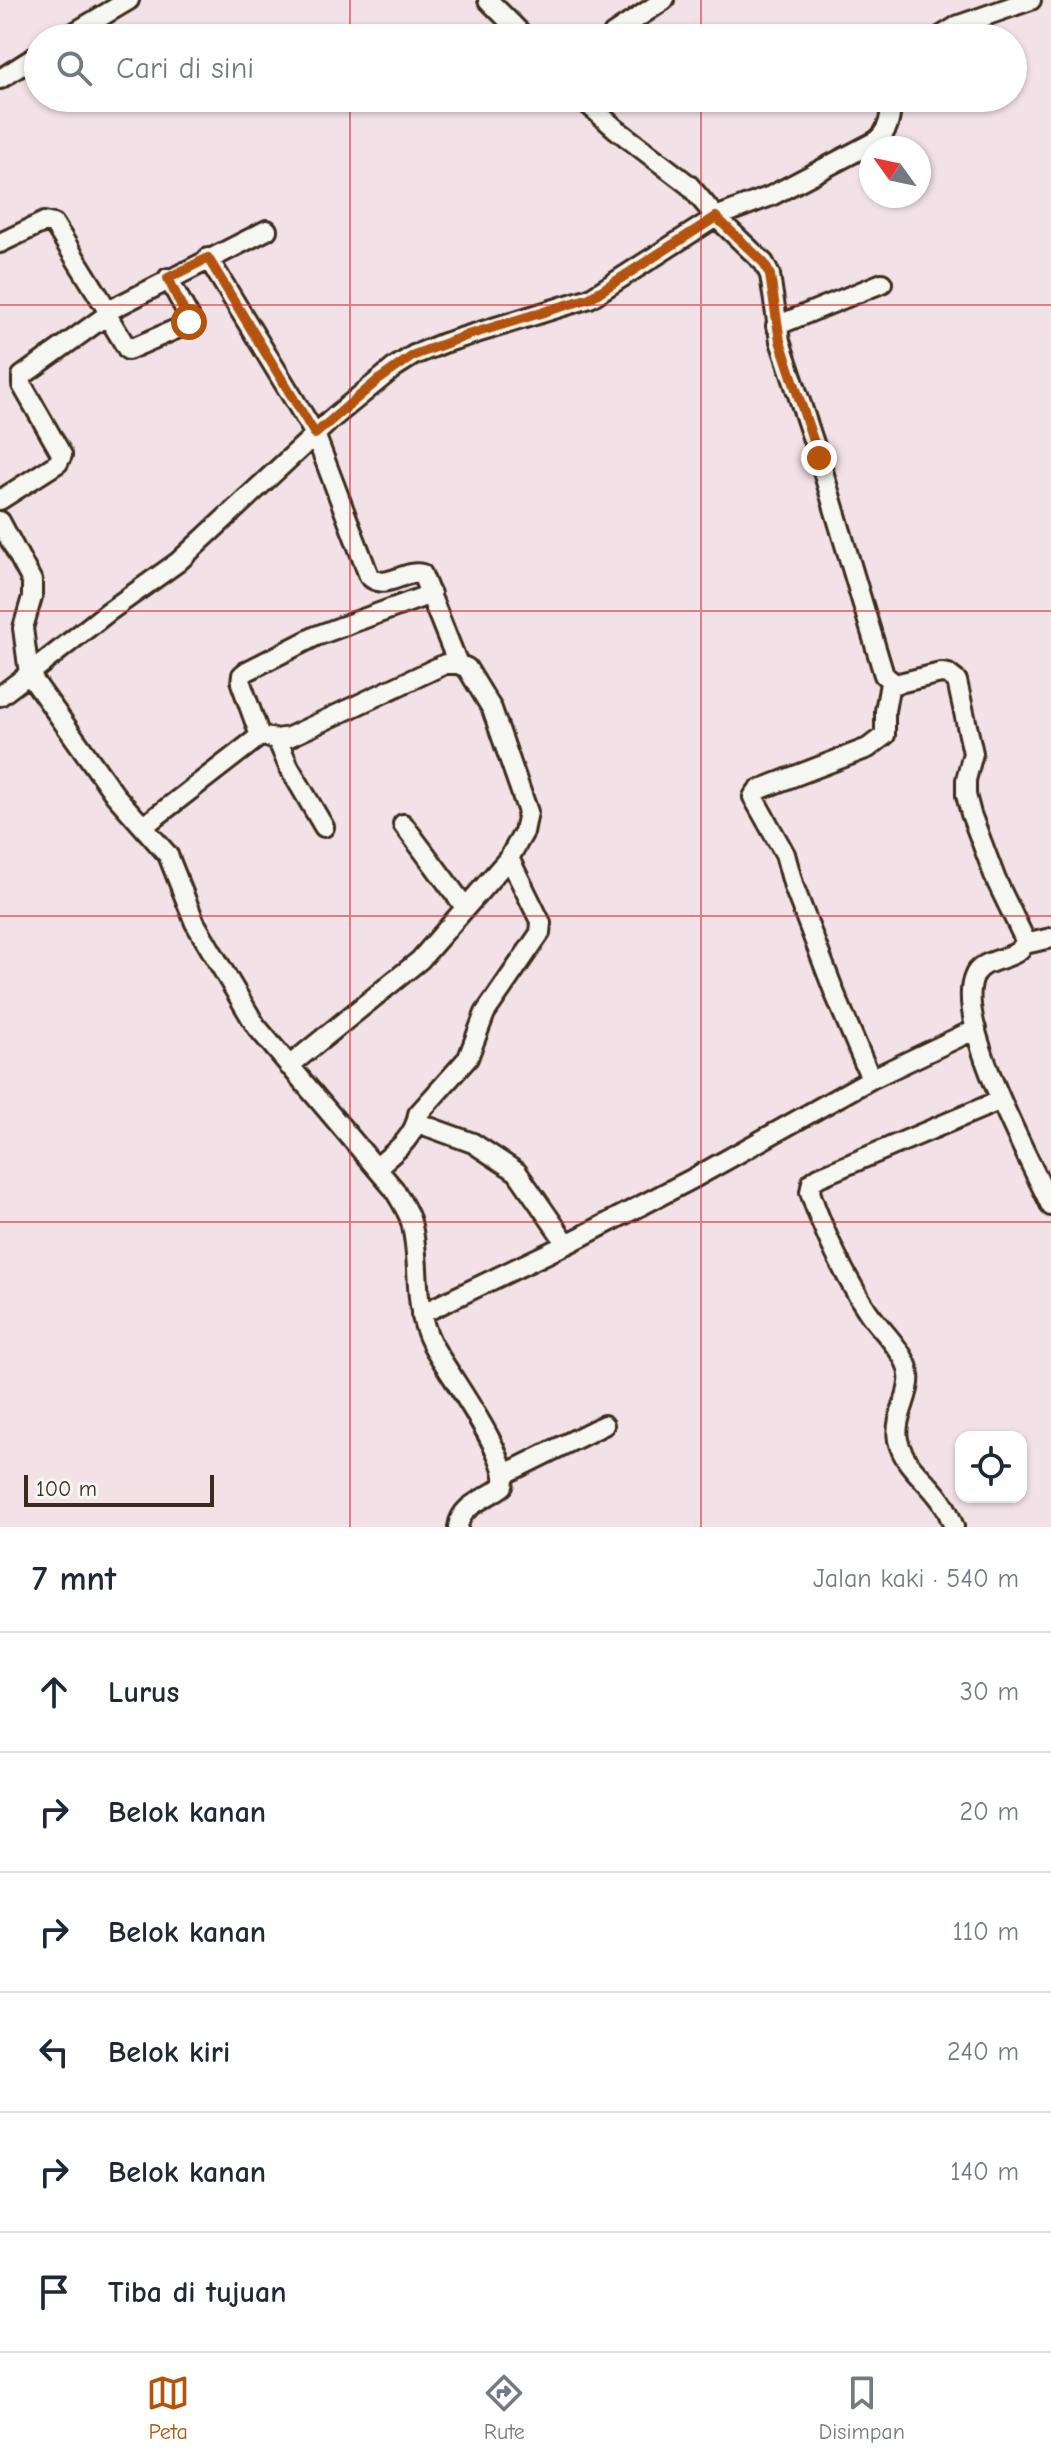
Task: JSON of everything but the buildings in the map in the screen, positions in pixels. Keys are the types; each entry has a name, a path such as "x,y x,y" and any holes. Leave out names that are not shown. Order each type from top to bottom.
{"street":[{"path":"89,24 129,0"},
{"path":"488,0 512,24"},
{"path":"628,24 664,0"},
{"path":"962,24 1031,0"},
{"path":"0,79 24,64"},
{"path":"599,112 689,185 716,217 764,263 772,285 776,326 844,538 881,666 890,683 885,735 882,739 868,748 758,790 753,797 785,854 794,887 871,1079"},
{"path":"0,696 178,562 315,434 377,381 414,355 590,298 716,217 771,196 876,141 887,129 891,112"},
{"path":"0,243 44,222 54,224 128,350 188,324 190,318 168,278"},
{"path":"0,500 58,463 62,455 22,385 22,376 108,313 168,278 267,230"},
{"path":"208,258 315,434 369,576 383,582 419,573 425,577 458,664"},
{"path":"776,326 882,283"},
{"path":"0,521 32,581 32,597 23,628 29,674 115,795 168,855 195,923 256,1026 394,1189 411,1224 421,1314 431,1341 483,1427 505,1474 503,1486 466,1509 460,1515 458,1527"},
{"path":"324,827 269,738 241,683 242,675 316,636 431,594"},
{"path":"144,826 269,738 289,737 436,668 458,664 467,668 473,676 492,709 528,812 524,832 509,858 420,960 289,1066"},
{"path":"890,683 901,684 941,673 957,681 973,753 966,780 966,795 996,880 1024,934 1025,944"},
{"path":"403,824 465,907"},
{"path":"376,1168 405,1142 418,1123 418,1114 468,1058 485,1013 542,928 509,858"},
{"path":"1051,938 1025,944 1017,952 984,966 974,975 971,996 988,1073 1051,1206"},
{"path":"421,1314 567,1244 694,1178 871,1079 976,1029"},
{"path":"954,1527 943,1503 914,1470 898,1439 898,1420 910,1386 905,1360 856,1290 810,1192 812,1182 819,1177 1001,1100"},
{"path":"418,1123 473,1143 517,1172 567,1244"},
{"path":"505,1474 604,1425"}],"route":[{"path":"189,322 190,318 168,278 208,258 315,434 377,381 414,355 590,298 716,217 764,263 770,275 780,341 819,458"}]}
